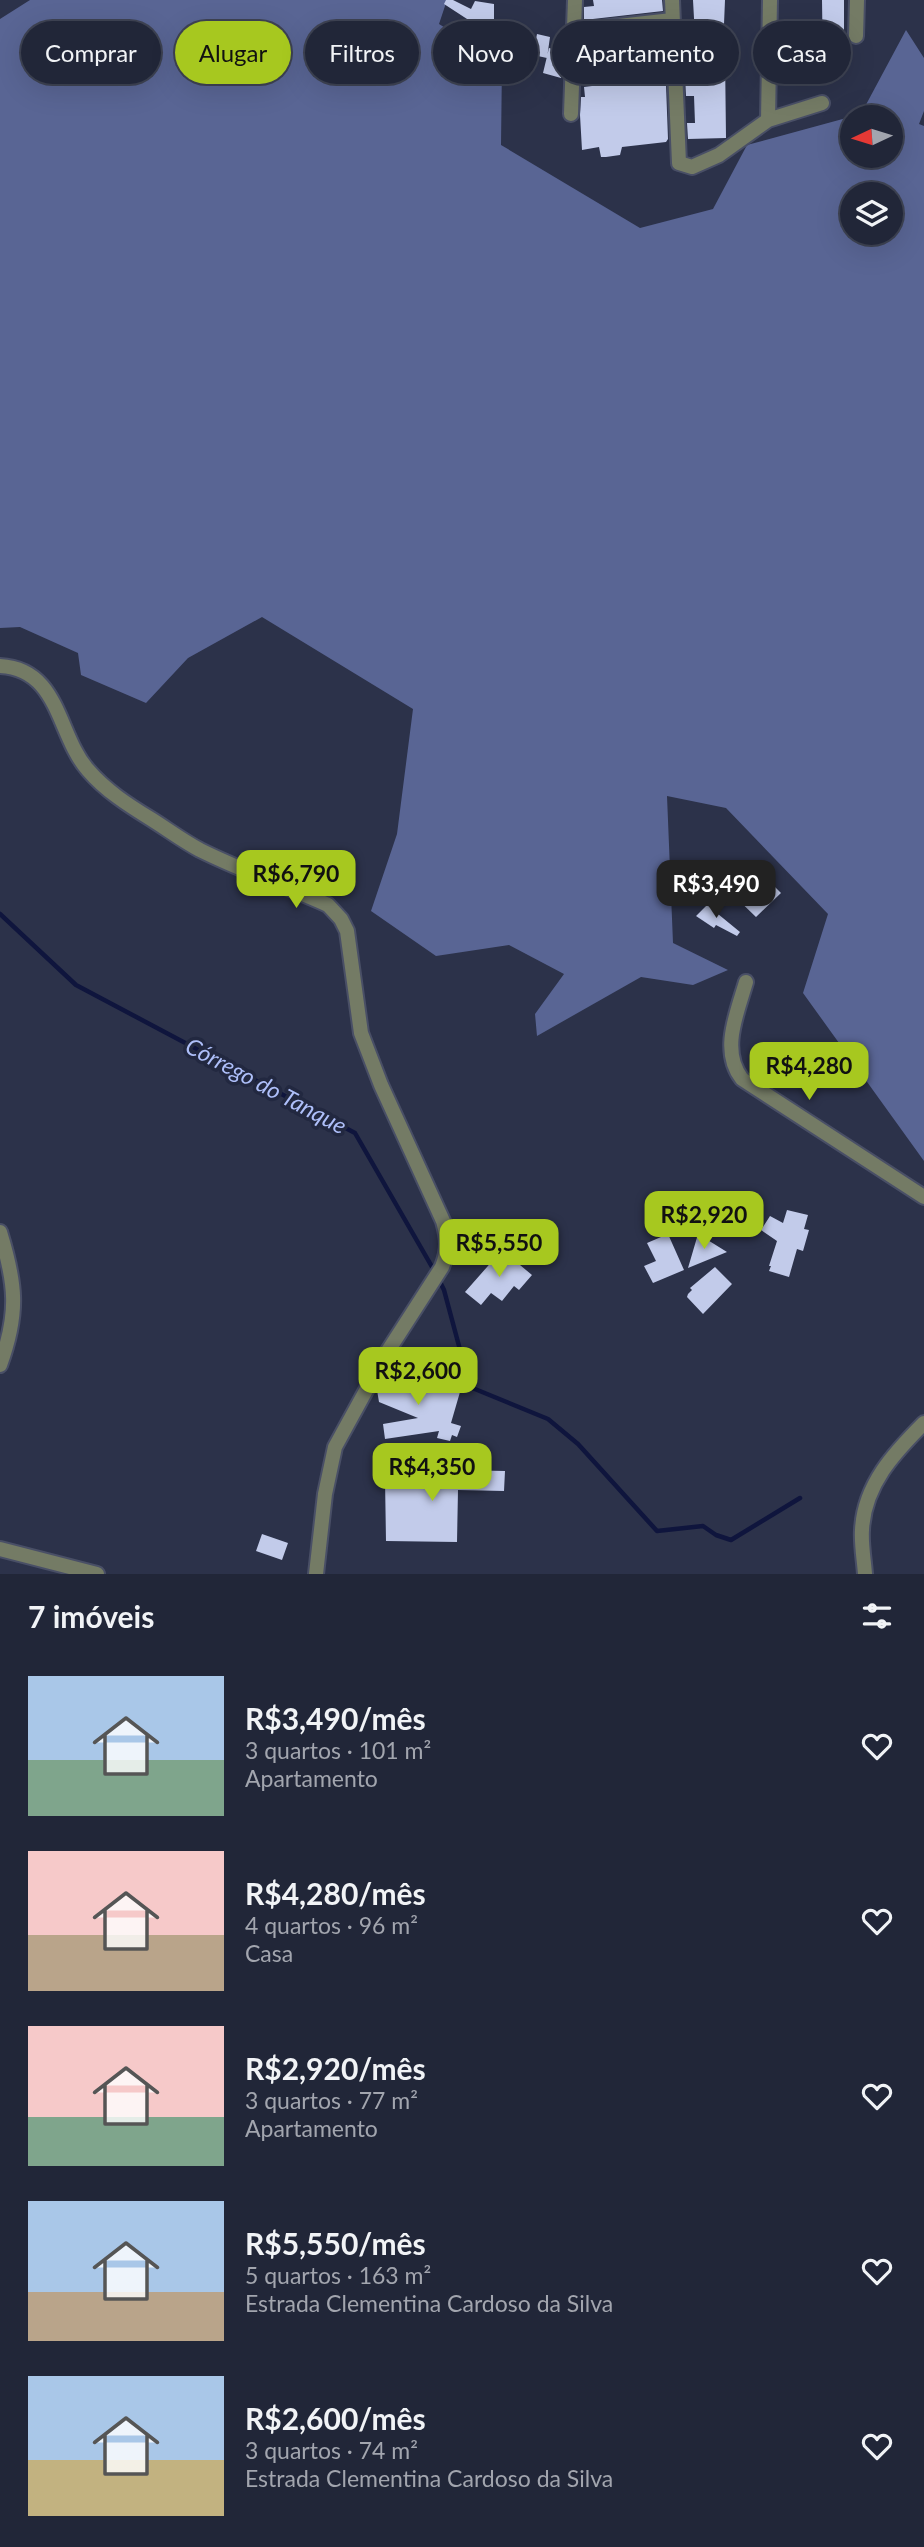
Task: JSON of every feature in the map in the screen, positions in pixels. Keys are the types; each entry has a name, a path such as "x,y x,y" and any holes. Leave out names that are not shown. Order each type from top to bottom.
{"street":[{"path":"574,21 575,0"},
{"path":"672,0 679,163 692,167 719,155 768,120 822,103"},
{"path":"768,120 770,0"},
{"path":"856,36 857,0"},
{"path":"663,21 672,20"},
{"path":"571,114 572,84"},
{"path":"0,666 28,674 47,690 62,717 72,745 87,769 119,799 200,850 328,905 341,919 351,945 357,1014 365,1046 443,1221 448,1240 442,1267 386,1354 335,1447 325,1494 316,1574"},
{"path":"746,982 732,1035 734,1068 742,1079 924,1196"},
{"path":"0,1232 13,1285 14,1315 0,1365"},
{"path":"866,1574 862,1530 866,1502 874,1482 924,1423"},
{"path":"4,1550 97,1574"}],"shaded area":[{"path":"30,0 447,0 440,21 433,21 433,84 502,84 501,145 640,228 713,209 747,145 840,120 840,168 903,168 903,105 866,105 906,30 924,58 924,111 919,124 924,126 924,1161 803,993 828,914 726,808 667,796 673,943 728,970 693,985 641,977 537,1036 535,1014 564,974 509,945 436,956 371,911 397,834 413,709 262,617 188,658 146,703 81,675 78,653 20,627 0,628 0,19"}],"building":[{"path":"446,0 453,0 471,9 475,1 494,4 494,19 470,21 444,4"},
{"path":"593,0 662,0 663,11 584,20 584,7 594,6"},
{"path":"693,0 725,0 724,21 694,21"},
{"path":"822,0 844,0 844,21 822,21"},
{"path":"538,34 550,37 547,58 538,56"},
{"path":"549,48 552,49 552,76 543,73"},
{"path":"666,84 666,142 622,147 620,155 606,157 601,157 599,147 582,150 581,97 585,97 584,87"},
{"path":"685,84 725,84 726,138 688,139 687,123 695,123 694,96 686,96"},
{"path":"756,868 781,893 756,917 728,890 747,870 750,874"},
{"path":"710,878 722,889 709,901 698,889"},
{"path":"707,905 740,932 737,936 716,925 714,928 696,916"},
{"path":"787,1210 808,1215 804,1229 809,1230 803,1251 797,1249 789,1277 769,1271 777,1241 761,1230 770,1216 783,1223"},
{"path":"668,1234 684,1270 653,1283 644,1266 656,1261 647,1243"},
{"path":"698,1234 727,1252 688,1268"},
{"path":"502,1250 532,1275 519,1290 514,1286 502,1301 491,1293 481,1305 465,1292"},
{"path":"715,1267 732,1284 703,1314 687,1297 692,1290 690,1288"},
{"path":"389,1369 442,1391 443,1387 460,1392 451,1423 461,1426 457,1437 452,1435 450,1441 437,1438 439,1431 385,1439 383,1424 418,1418 379,1402 377,1390"},
{"path":"409,1469 505,1471 504,1491 458,1490 457,1542 386,1541 385,1479 408,1479"},
{"path":"262,1534 288,1543 282,1560 256,1551"}],"waterway":[{"name":"Córrego do Tanque","path":"0,914 76,985 355,1133 435,1272"},
{"name":"Córrego do Tanque","path":"439,1280 470,1387 548,1419 578,1444 657,1531 703,1526 716,1535 731,1540 800,1498"}]}
